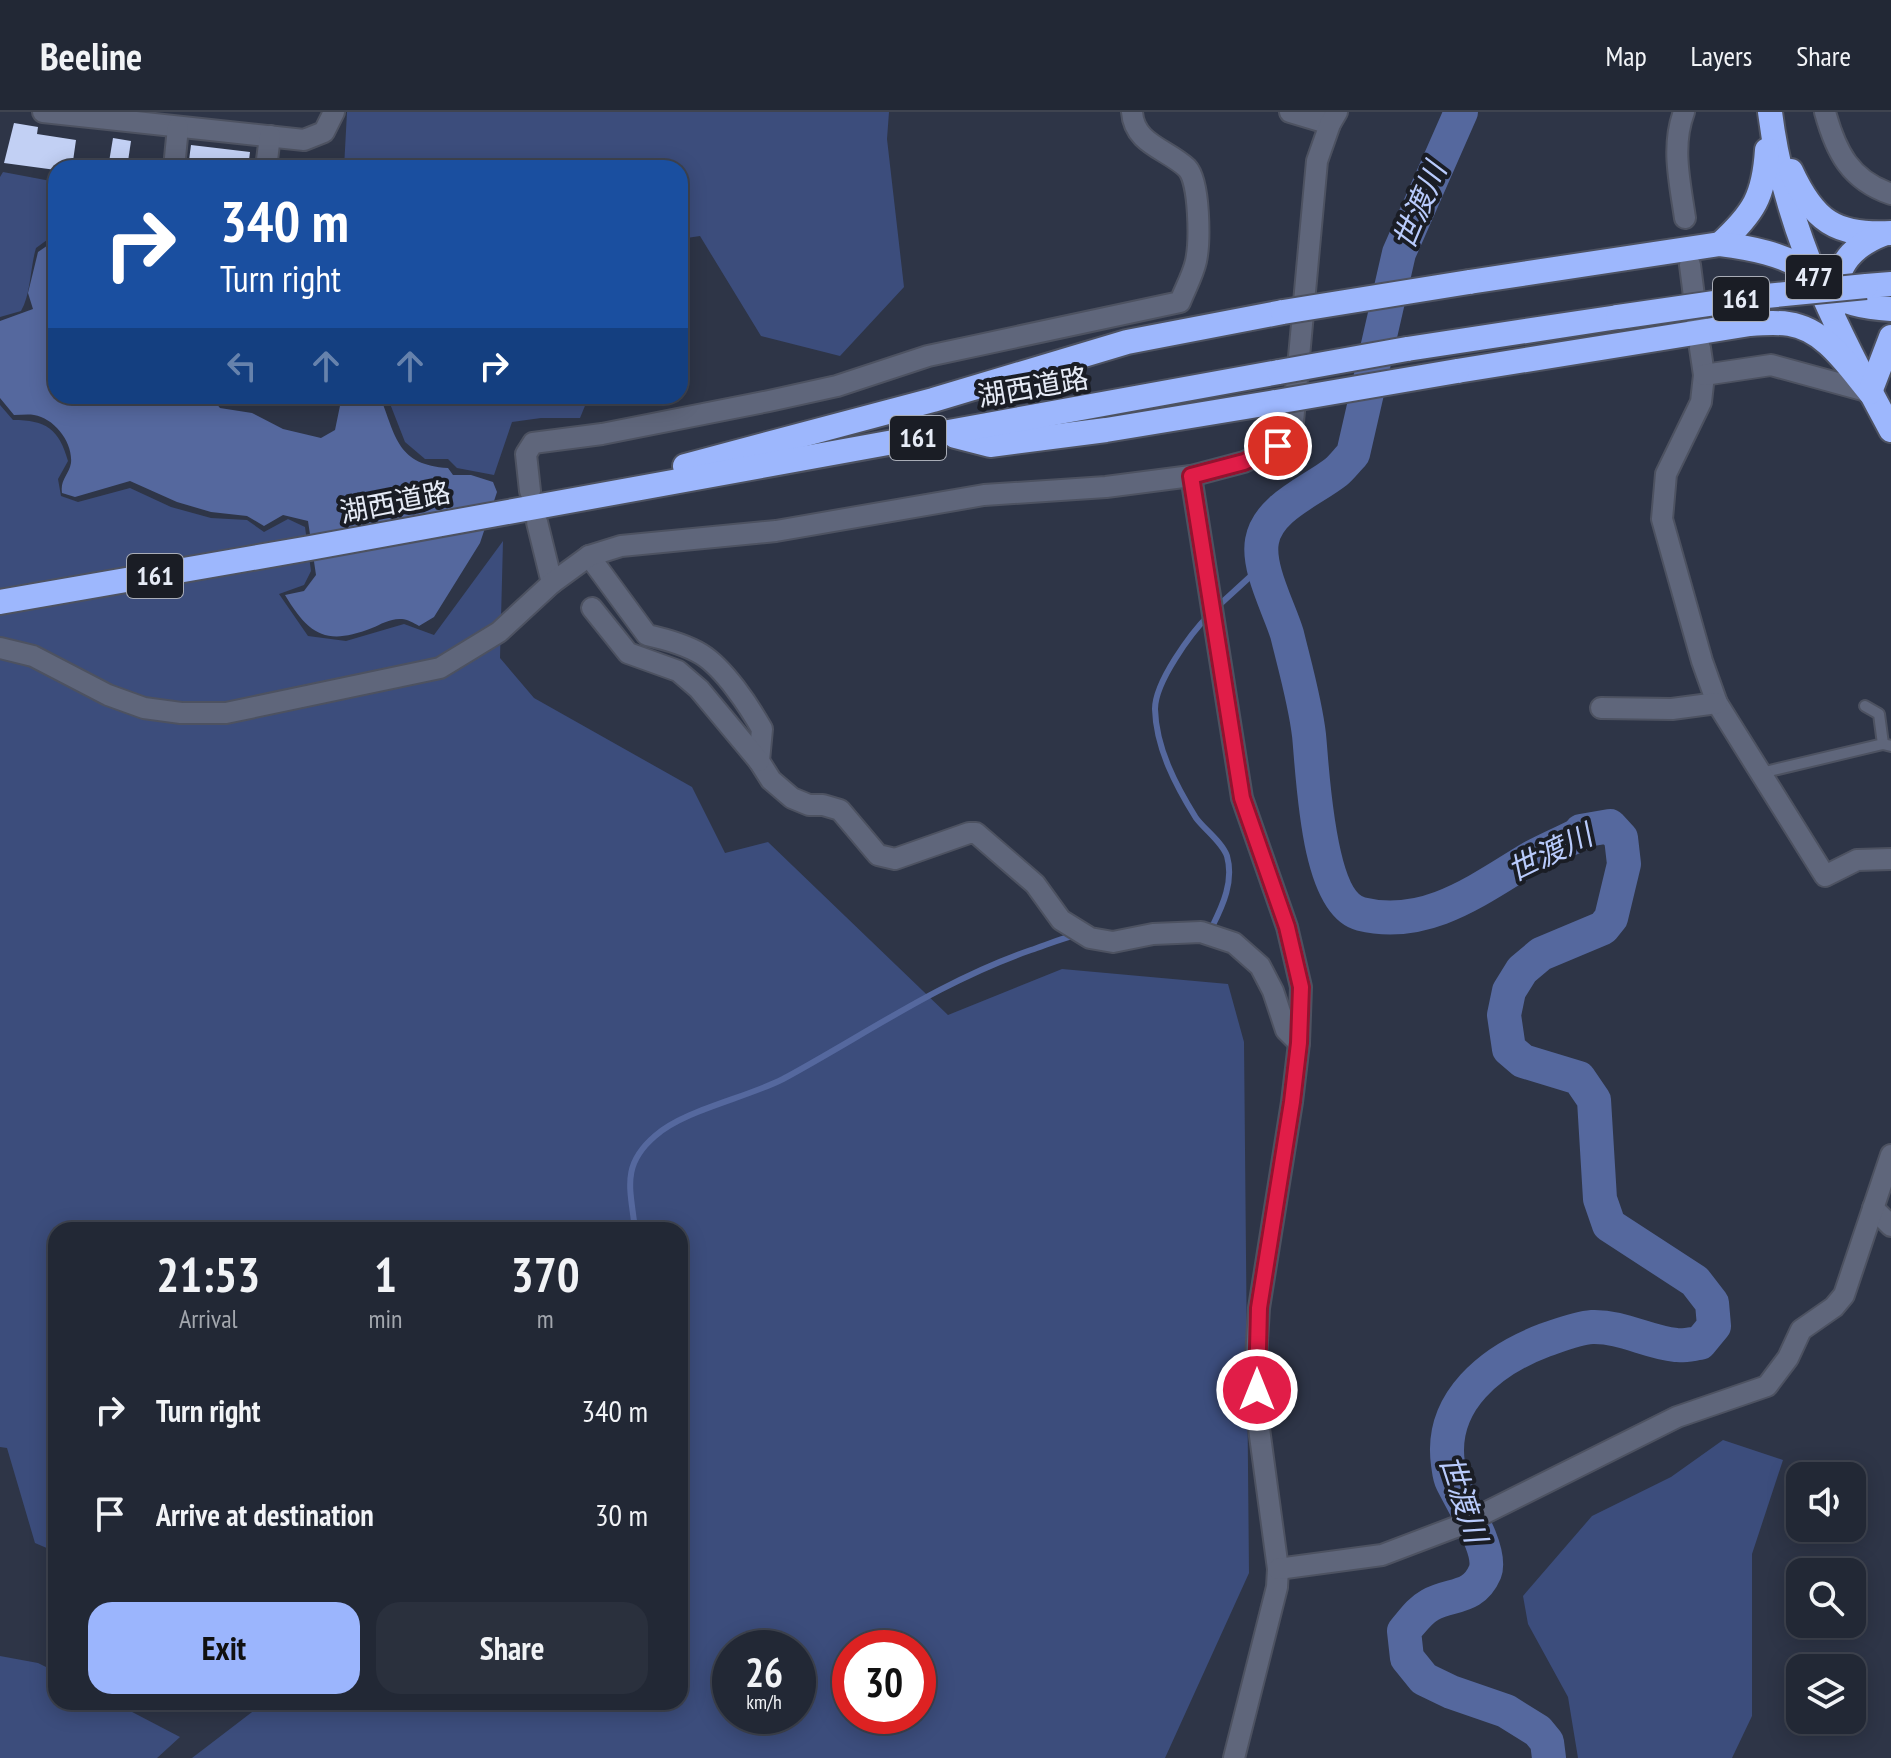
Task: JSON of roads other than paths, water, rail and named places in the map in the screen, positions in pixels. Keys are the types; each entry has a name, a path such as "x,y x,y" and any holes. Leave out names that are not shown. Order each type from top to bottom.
{"highway":[{"path":"1770,112 1791,170 1812,209 1835,227 1887,234"},
{"path":"1720,244 1742,224 1758,200 1765,175 1770,112"},
{"name":"477","path":"1770,112 1783,189 1812,273 1834,307 1870,392 1891,430"},
{"path":"1834,307 1838,276 1848,257 1864,242 1887,234"},
{"path":"556,503 775,440 933,400 1127,342 1283,312 1720,244 1752,248 1778,256 1812,273 1788,306 1750,324"},
{"name":"湖西道路","path":"0,602 1407,349 1756,297 1891,284"},
{"path":"1834,307 1848,301 1891,309"},
{"path":"944,433 990,445 1106,430 1750,324 1787,323 1813,333 1831,346 1870,392 1891,337"}],"street":[{"path":"43,112 110,116 178,127 304,140 324,132 334,112"},
{"path":"552,583 532,507 526,454 533,443 602,434 769,401 837,386 928,356 1180,302 1196,261 1196,188 1188,170 1144,140 1132,112"},
{"path":"0,648 33,656 108,695 144,708 181,713 226,713 440,668 499,632 552,583 589,556 621,546 776,531 984,495 1106,487 1191,476 1244,462 1278,446 1293,422 1311,205 1317,161 1333,118 1290,112"},
{"path":"1684,112 1678,136 1678,170 1685,218"},
{"path":"1825,112 1830,130 1852,171 1872,188 1891,194"},
{"path":"175,160 178,127"},
{"path":"267,160 270,136"},
{"path":"1690,265 1697,320"},
{"path":"1700,348 1704,375 1701,402 1666,474 1662,519 1717,703 1825,876 1857,860 1891,859"},
{"path":"1704,375 1771,365 1870,392"},
{"path":"1191,476 1242,798 1287,927 1301,987 1292,1102 1259,1308 1256,1358 1258,1421 1278,1569 1277,1587 1234,1758"},
{"path":"589,556 647,635 703,655 723,676 762,729 759,761"},
{"path":"592,608 628,653 678,671 699,689 771,780 792,798 809,805 840,810 878,855 895,859 976,833 1035,884 1061,920 1090,938 1113,942 1153,934 1201,932 1234,943 1260,966 1273,991 1286,1030 1299,1043"},
{"path":"1601,708 1672,709 1717,703"},
{"path":"1278,1569 1382,1555 1461,1525 1677,1417 1767,1386 1788,1358 1801,1330 1834,1307 1844,1295 1891,1155"},
{"path":"1873,1208 1891,1226"}],"lane":[{"path":"1761,774 1887,745 1879,714 1865,706"}],"waterway":[{"name":"世渡川","path":"1461,112 1399,253 1353,454 1336,472 1282,509 1266,529 1261,552 1287,634 1302,697 1326,863 1346,905 1361,914 1385,918 1429,912 1470,894 1581,831 1610,826 1621,838 1624,864 1611,918 1603,928 1541,954 1522,970 1509,991 1504,1015 1509,1049 1523,1061 1579,1078 1594,1100 1600,1199 1609,1225 1695,1281 1712,1303 1714,1326 1700,1343 1682,1345 1603,1327 1580,1329 1525,1348 1489,1371 1473,1386 1452,1421 1447,1441 1448,1464 1451,1480 1480,1539 1485,1572 1468,1592 1430,1605 1404,1631 1407,1658 1424,1679 1506,1711 1538,1731 1547,1742 1549,1758"},
{"path":"1217,607 1264,564"},
{"path":"1207,926 1212,927 1226,893 1229,875 1227,856 1196,818 1175,780 1159,738 1155,709 1167,672 1209,615"},
{"path":"634,1222 630,1191 632,1168 644,1147 667,1127 783,1079 966,977 1077,935"}]}
